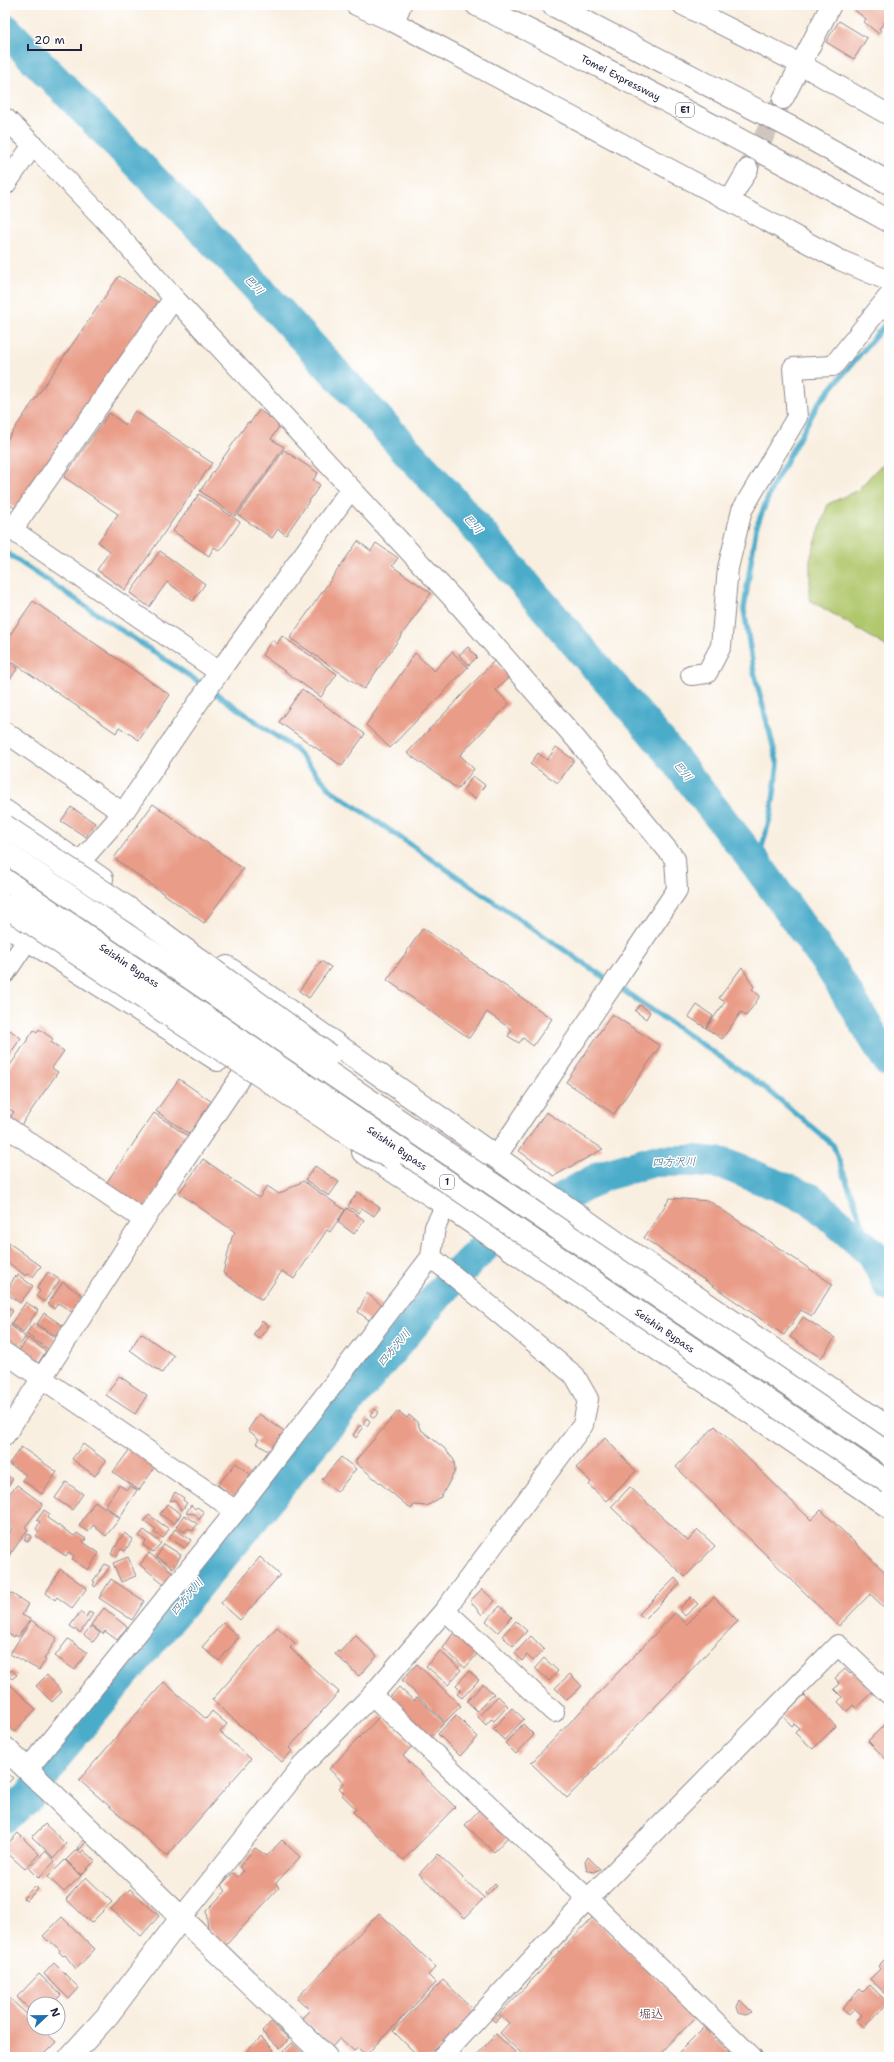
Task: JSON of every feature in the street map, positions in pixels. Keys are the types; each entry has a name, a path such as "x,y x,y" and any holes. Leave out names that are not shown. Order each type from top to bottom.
{"main road":[{"name":"Tomei Expressway","path":"477,5 584,57 777,159 889,221"},
{"path":"553,5 794,129 889,183"},
{"path":"5,811 80,862 626,1249 889,1428"},
{"path":"5,826 137,914 352,1072 461,1162"},
{"name":"1","path":"5,852 889,1454"},
{"name":"Seishin Bypass","path":"5,880 469,1198 889,1483"},
{"path":"5,906 360,1142 469,1198"},
{"name":"1","path":"5,925 446,1205 889,1508"},
{"path":"5,1748 326,2057"},
{"path":"70,2057 108,2015 182,1917"}],"street":[{"path":"356,5 397,14 840,260 889,281"},
{"path":"683,5 802,65 889,115"},
{"path":"783,98 802,65 831,5"},
{"path":"5,118 105,220 174,298 350,490 481,630 576,739 675,859 677,890 490,1154 446,1205 435,1228 436,1261 28,1770"},
{"path":"5,185 33,145"},
{"path":"730,200 748,169"},
{"path":"691,675 707,674 721,646 728,568 742,510 797,417 793,368 833,366 889,296"},
{"path":"174,298 9,528 219,672"},
{"path":"5,974 29,941 80,862 123,813 219,672 350,490"},
{"path":"5,732 123,813"},
{"path":"5,1434 144,1220 242,1075"},
{"path":"5,1126 144,1220"},
{"path":"182,1917 301,1767 372,1695 445,1610 583,1425 588,1399 575,1376 436,1261"},
{"path":"5,1354 236,1511"},
{"path":"445,1610 554,1712"},
{"path":"442,2057 588,1899 838,1645 889,1694"},
{"path":"372,1695 588,1899 752,2057"}],"green space":[{"path":"889,461 889,648 810,600 810,559 828,504 858,490 876,470"}],"building":[{"path":"854,5 872,5 874,7 875,5 884,5 889,9 889,16 879,29 881,31 879,34 864,22 866,19 852,8"},
{"path":"839,21 867,38 854,59 826,42"},
{"path":"119,276 159,303 18,510 5,502 5,443"},
{"path":"259,410 280,425 271,439 284,447 235,516 200,491 248,422 250,423"},
{"path":"135,411 212,463 125,590 97,570 110,551 98,542 118,514 64,477 109,413 126,425"},
{"path":"284,450 318,473 313,480 320,485 286,535 278,529 272,538 238,515"},
{"path":"199,494 240,522 220,551 214,547 209,556 173,531"},
{"path":"358,541 371,551 376,543 398,558 392,566 431,593 364,689 290,638"},
{"path":"160,551 205,584 193,601 167,582 149,607 130,593"},
{"path":"33,601 170,695 139,740 119,727 116,733 5,657 5,642"},
{"path":"282,636 337,674 321,697 262,655 272,640 277,644"},
{"path":"468,647 477,657 469,665 459,655"},
{"path":"452,652 468,667 390,748 366,725 415,653 434,671"},
{"path":"5,659 18,668 5,686"},
{"path":"494,661 509,677 496,690 509,704 460,755 474,769 458,789 407,753"},
{"path":"302,689 365,734 342,766 279,722"},
{"path":"556,747 574,760 558,783 530,764 538,753 547,760"},
{"path":"473,776 485,785 475,799 463,790"},
{"path":"153,804 243,869 204,923 114,858"},
{"path":"71,807 95,823 86,837 61,821"},
{"path":"423,928 552,1019 533,1046 523,1038 519,1043 508,1036 512,1030 487,1012 469,1038 387,980"},
{"path":"321,961 331,967 309,998 299,991"},
{"path":"742,967 754,987 752,989 760,996 746,1016 741,1012 722,1039 706,1028 725,1002 719,998"},
{"path":"640,1005 650,1012 646,1019 635,1011"},
{"path":"697,1005 713,1016 706,1028 689,1017"},
{"path":"612,1014 660,1046 614,1114 566,1082"},
{"path":"5,1023 8,1026 7,1028 21,1038 5,1061"},
{"path":"39,1029 53,1039 51,1042 64,1051 52,1068 58,1072 19,1128 8,1120 14,1112 5,1106 5,1073 34,1030 37,1032"},
{"path":"179,1079 215,1104 192,1136 156,1111"},
{"path":"546,1112 603,1149 554,1176 519,1151"},
{"path":"154,1113 192,1139 143,1211 105,1185"},
{"path":"203,1159 259,1198 267,1186 279,1194 303,1181 345,1210 330,1232 327,1230 294,1279 282,1271 262,1300 223,1273 232,1237 235,1232 179,1193"},
{"path":"315,1166 339,1182 329,1196 305,1180"},
{"path":"358,1192 380,1208 374,1216 362,1208 358,1213 348,1206"},
{"path":"670,1198 709,1201 832,1284 812,1316 801,1310 784,1335 644,1238"},
{"path":"347,1208 364,1220 354,1234 338,1222"},
{"path":"9,1243 41,1266 33,1277 28,1274 26,1276 6,1261 5,1249"},
{"path":"48,1272 60,1280 44,1302 36,1296 40,1291 37,1288"},
{"path":"18,1275 33,1286 20,1303 6,1293 15,1276 17,1278"},
{"path":"63,1282 83,1296 72,1312 58,1303 54,1309 48,1304"},
{"path":"367,1293 385,1308 373,1323 358,1312"},
{"path":"26,1302 38,1310 23,1332 11,1324"},
{"path":"5,1305 13,1311 5,1322"},
{"path":"44,1313 63,1326 56,1336 37,1324"},
{"path":"803,1317 835,1338 821,1358 790,1337"},
{"path":"262,1321 269,1326 259,1339 253,1335"},
{"path":"34,1323 57,1339 49,1350 26,1334"},
{"path":"10,1325 26,1337 15,1351 5,1343 5,1331"},
{"path":"141,1333 174,1356 162,1373 130,1350"},
{"path":"28,1338 46,1351 37,1365 18,1352"},
{"path":"119,1376 147,1395 135,1414 106,1395"},
{"path":"375,1409 379,1412 374,1418 370,1415"},
{"path":"398,1411 407,1418 409,1415 418,1423 420,1429 444,1448 454,1460 455,1471 441,1497 427,1506 414,1505 411,1509 356,1463 356,1460"},
{"path":"259,1414 284,1431 270,1452 256,1443 259,1439 248,1430"},
{"path":"367,1418 370,1421 367,1426 363,1423"},
{"path":"360,1425 363,1428 356,1438 353,1435"},
{"path":"715,1426 811,1520 821,1510 889,1576 889,1606 886,1609 870,1594 839,1626 676,1467"},
{"path":"605,1438 636,1471 606,1501 589,1485 591,1482 576,1468"},
{"path":"83,1444 106,1461 95,1476 72,1459"},
{"path":"21,1447 57,1472 42,1494 22,1480 26,1475 9,1464"},
{"path":"130,1449 155,1467 139,1490 113,1472"},
{"path":"341,1457 356,1469 337,1492 322,1479"},
{"path":"236,1463 252,1476 234,1498 218,1485"},
{"path":"5,1474 13,1479 5,1490"},
{"path":"66,1482 83,1494 72,1510 55,1498"},
{"path":"17,1485 43,1504 25,1527 28,1529 12,1552 5,1546 5,1540 12,1529 5,1524 5,1498"},
{"path":"119,1485 127,1490 130,1486 137,1490 120,1517 105,1506"},
{"path":"630,1487 688,1541 698,1530 715,1546 685,1577 611,1507"},
{"path":"175,1492 184,1498 183,1500 187,1503 182,1510 175,1500 170,1501"},
{"path":"95,1501 120,1518 106,1536 93,1525 88,1532 79,1526"},
{"path":"167,1504 181,1514 174,1524 160,1514"},
{"path":"191,1505 195,1509 197,1507 204,1512 199,1520 195,1514 186,1513"},
{"path":"44,1510 50,1514 47,1518 74,1536 77,1533 86,1539 83,1542 99,1553 88,1570 72,1559 74,1556 68,1552 66,1556 36,1536 39,1532 36,1529 40,1522 37,1520"},
{"path":"149,1515 169,1529 163,1538 154,1532 156,1529 144,1521"},
{"path":"184,1515 197,1524 193,1531 188,1528 185,1532 176,1527"},
{"path":"175,1529 191,1540 185,1548 169,1538"},
{"path":"144,1530 161,1543 153,1552 143,1545 146,1541 139,1536"},
{"path":"124,1533 133,1539 125,1551 121,1549 116,1557 111,1554"},
{"path":"28,1534 32,1536 28,1542 24,1540"},
{"path":"164,1544 181,1555 173,1568 157,1557"},
{"path":"5,1548 11,1553 8,1558 5,1556"},
{"path":"149,1553 175,1574 166,1585 140,1565"},
{"path":"128,1557 136,1576 121,1582 113,1563"},
{"path":"260,1557 280,1575 240,1620 221,1603"},
{"path":"105,1564 110,1567 95,1587 93,1585 95,1582 93,1581"},
{"path":"60,1569 87,1588 72,1608 57,1597 55,1600 46,1593"},
{"path":"675,1578 680,1584 645,1619 639,1614"},
{"path":"111,1579 144,1601 132,1620 99,1598"},
{"path":"482,1589 495,1601 482,1615 470,1601"},
{"path":"6,1590 28,1604 22,1615 30,1619 18,1637 15,1635 14,1637 5,1632"},
{"path":"691,1597 698,1604 685,1616 679,1609"},
{"path":"714,1597 738,1621 567,1798 531,1763 675,1613 687,1624"},
{"path":"500,1606 512,1617 498,1632 486,1621"},
{"path":"104,1608 127,1627 117,1640 105,1631 103,1634 91,1625"},
{"path":"80,1612 86,1617 89,1612 93,1614 80,1633 70,1626"},
{"path":"31,1620 57,1638 39,1670 10,1654"},
{"path":"516,1621 527,1631 513,1646 502,1636"},
{"path":"223,1623 239,1637 219,1661 202,1647"},
{"path":"91,1626 100,1633 93,1642 84,1635"},
{"path":"277,1627 295,1643 290,1648 339,1692 289,1748 292,1751 282,1762 212,1700"},
{"path":"454,1632 478,1653 465,1668 443,1648"},
{"path":"355,1635 377,1656 359,1676 335,1654 338,1651 340,1652"},
{"path":"531,1636 544,1649 533,1661 527,1655 522,1661 515,1653"},
{"path":"68,1639 87,1652 75,1670 55,1656"},
{"path":"440,1651 461,1670 448,1685 426,1666"},
{"path":"544,1658 558,1671 549,1681 535,1668"},
{"path":"417,1664 461,1706 445,1722 402,1680"},
{"path":"845,1669 850,1674 855,1670 868,1684 866,1686 872,1692 856,1708 853,1705 847,1711 838,1702 842,1697 834,1689 840,1684 835,1678"},
{"path":"12,1670 17,1675 12,1679 7,1674"},
{"path":"469,1671 479,1680 462,1698 457,1694 461,1690 456,1685"},
{"path":"570,1674 582,1686 567,1700 555,1688"},
{"path":"47,1675 62,1692 52,1702 36,1686"},
{"path":"5,1680 36,1709 14,1732 5,1724"},
{"path":"164,1682 206,1719 212,1711 227,1724 220,1732 251,1759 167,1856 79,1780"},
{"path":"483,1684 494,1694 477,1711 467,1701"},
{"path":"399,1687 414,1701 417,1697 444,1723 428,1740 422,1729 404,1711 401,1713 388,1699"},
{"path":"804,1695 836,1726 813,1749 795,1733 799,1728 794,1724 792,1726 783,1716"},
{"path":"498,1696 508,1706 494,1721 491,1719 486,1725 478,1717"},
{"path":"512,1708 524,1719 504,1740 493,1729"},
{"path":"381,1715 412,1746 403,1756 455,1807 403,1860 353,1812 356,1809 342,1795 344,1793 339,1788 344,1783 329,1769"},
{"path":"456,1715 478,1737 460,1756 438,1734"},
{"path":"889,1720 889,1762 868,1741"},
{"path":"523,1724 534,1735 516,1754 505,1743"},
{"path":"5,1772 13,1778 5,1786"},
{"path":"479,1810 508,1837 494,1852 465,1825"},
{"path":"45,1824 66,1844 54,1858 32,1837"},
{"path":"18,1833 39,1854 25,1869 5,1851 5,1847"},
{"path":"84,1840 86,1842 79,1850 77,1848"},
{"path":"282,1840 300,1857 276,1883 279,1888 226,1945 208,1929 206,1911 226,1891 221,1885 233,1873 238,1877 243,1871 239,1867 255,1848 267,1856"},
{"path":"77,1849 81,1853 83,1850 95,1861 81,1875 66,1860"},
{"path":"45,1851 55,1861 39,1878 29,1868"},
{"path":"438,1854 484,1898 465,1918 419,1874"},
{"path":"588,1857 600,1869 593,1872 587,1870 585,1862"},
{"path":"65,1860 81,1876 64,1892 48,1877"},
{"path":"86,1877 112,1902 91,1923 66,1899"},
{"path":"495,1883 497,1885 487,1895 485,1893"},
{"path":"35,1886 38,1889 26,1901 23,1898"},
{"path":"130,1889 159,1916 141,1936 111,1909"},
{"path":"379,1913 436,1967 428,1975 436,1983 366,2055 358,2048 354,2051 340,2038 332,2047 302,2018 310,2010 297,1998"},
{"path":"62,1917 95,1949 76,1969 65,1955 63,1956 59,1952 60,1950 43,1936"},
{"path":"593,1917 696,2017 657,2057 525,2057 500,2033 509,2023 499,2014"},
{"path":"889,1955 889,1991 886,1994 870,1979 880,1969 878,1966"},
{"path":"54,1963 79,1988 69,1999 44,1974"},
{"path":"39,1974 61,1995 26,1996 26,2006 17,1997"},
{"path":"443,1980 476,2012 432,2057 419,2057 393,2031"},
{"path":"870,1985 888,2003 864,2027 857,2021 862,2015 855,2009 849,2015 842,2009 860,1989 863,1992"},
{"path":"5,1994 26,2014 26,2036 50,2036 56,2042 41,2057 5,2057"},
{"path":"740,2000 752,2012 746,2015 739,2013 737,2007"},
{"path":"495,2013 500,2017 495,2022 491,2018"},
{"path":"271,2022 289,2039 280,2049 262,2032"},
{"path":"704,2027 734,2057 674,2057"},
{"path":"496,2034 520,2057 475,2057"},
{"path":"261,2037 274,2050 268,2057 241,2057"},
{"path":"292,2043 307,2057 278,2057"}],"waterway":[{"name":"巴川","path":"5,29 231,259 454,502 661,742 757,865 833,971 889,1062"},
{"path":"757,865 771,814 778,765 753,668 744,609 756,528 773,485 818,404 889,320"},
{"path":"5,552 227,701 296,750 331,790 767,1089 833,1145 874,1255"},
{"name":"四方沢川","path":"5,1817 29,1797 63,1747 246,1528 312,1445 449,1282 495,1236 602,1176 654,1161 697,1161 724,1164 811,1199 874,1255 889,1286"}],"tunnel":[{"path":"748,169 780,104"}],"district":[{"name":"堀込","path":"651,2014"}]}
